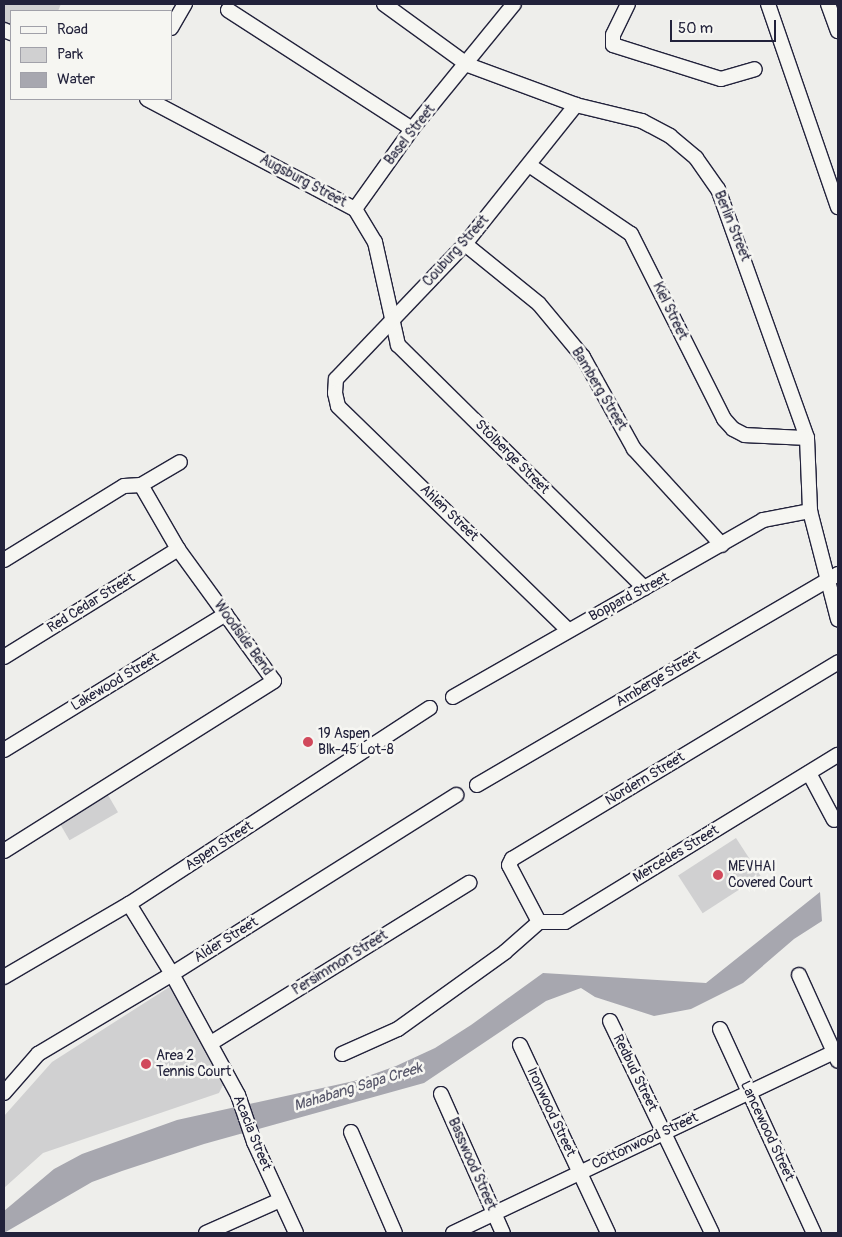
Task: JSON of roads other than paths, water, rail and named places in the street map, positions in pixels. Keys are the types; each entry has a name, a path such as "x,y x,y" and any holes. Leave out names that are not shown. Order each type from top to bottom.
{"street":[{"path":"172,26 185,4"},
{"name":"Berlin Street","path":"384,4 468,64 576,105 642,121 670,136 696,158 718,188 807,438 810,511 833,577 838,619"},
{"name":"Basel Street","path":"355,209 412,130 468,64 514,4"},
{"path":"628,4 613,35 613,46 721,79 755,69"},
{"path":"768,4 838,207"},
{"path":"828,4 838,31"},
{"path":"228,10 412,130"},
{"name":"Augsburg Street","path":"149,100 355,209 375,242 392,319"},
{"name":"Couburg Street","path":"335,393 336,379 466,244 576,105"},
{"name":"Kiel Street","path":"528,165 631,234 724,419 733,429 745,435 807,438"},
{"name":"Bamberg Street","path":"466,244 539,304 583,357 634,449 722,545"},
{"name":"Stolberge Street","path":"392,319 398,345 644,588"},
{"name":"Ahlen Street","path":"335,393 338,406 568,630"},
{"path":"4,560 124,486 141,485 180,462"},
{"name":"Woodside Bend","path":"4,850 274,681 178,548 141,485"},
{"name":"Boppard Street","path":"453,697 768,517 810,511"},
{"name":"Red Cedar Street","path":"4,657 178,548"},
{"name":"Amberge Street","path":"477,785 833,577"},
{"name":"Lakewood Street","path":"4,750 226,614"},
{"name":"Nordern Street","path":"539,922 509,865 512,859 838,662"},
{"name":"Aspen Street","path":"4,977 129,904 430,708"},
{"name":"Mercedes Street","path":"539,922 565,922 838,755"},
{"path":"809,773 834,820"},
{"name":"Alder Street","path":"4,1093 38,1054 172,974 456,795"},
{"name":"Persimmon Street","path":"211,1043 469,883"},
{"name":"Acacia Street","path":"129,904 172,974 238,1095 254,1142 296,1233"},
{"path":"342,1054 398,1029 505,952 539,922"},
{"path":"799,975 837,1054"},
{"name":"Redbud Street","path":"610,1021 712,1233"},
{"name":"Lancewood Street","path":"720,1029 814,1233"},
{"name":"Ironwood Street","path":"520,1045 608,1233"},
{"name":"Cottonwood Street","path":"453,1233 749,1092 837,1054"},
{"name":"Basswood Street","path":"441,1094 504,1233"},
{"path":"351,1132 396,1233"},
{"path":"206,1233 280,1200"}],"water":[{"name":"Mahabang Sapa Creek","path":"820,892 822,921 794,939 743,983 691,1009 654,1016 595,997 581,988 546,1001 424,1083 204,1144 122,1171 92,1182 4,1233 4,1211 54,1169 82,1154 177,1120 354,1081 396,1066 435,1048 471,1025 543,973 706,983"}],"place":[{"name":"19 Aspen Blk-45 Lot-8","path":"308,742"},
{"name":"MEVHAI Covered Court","path":"718,875"},
{"name":"Area 2 Tennis Court","path":"146,1064"}]}
